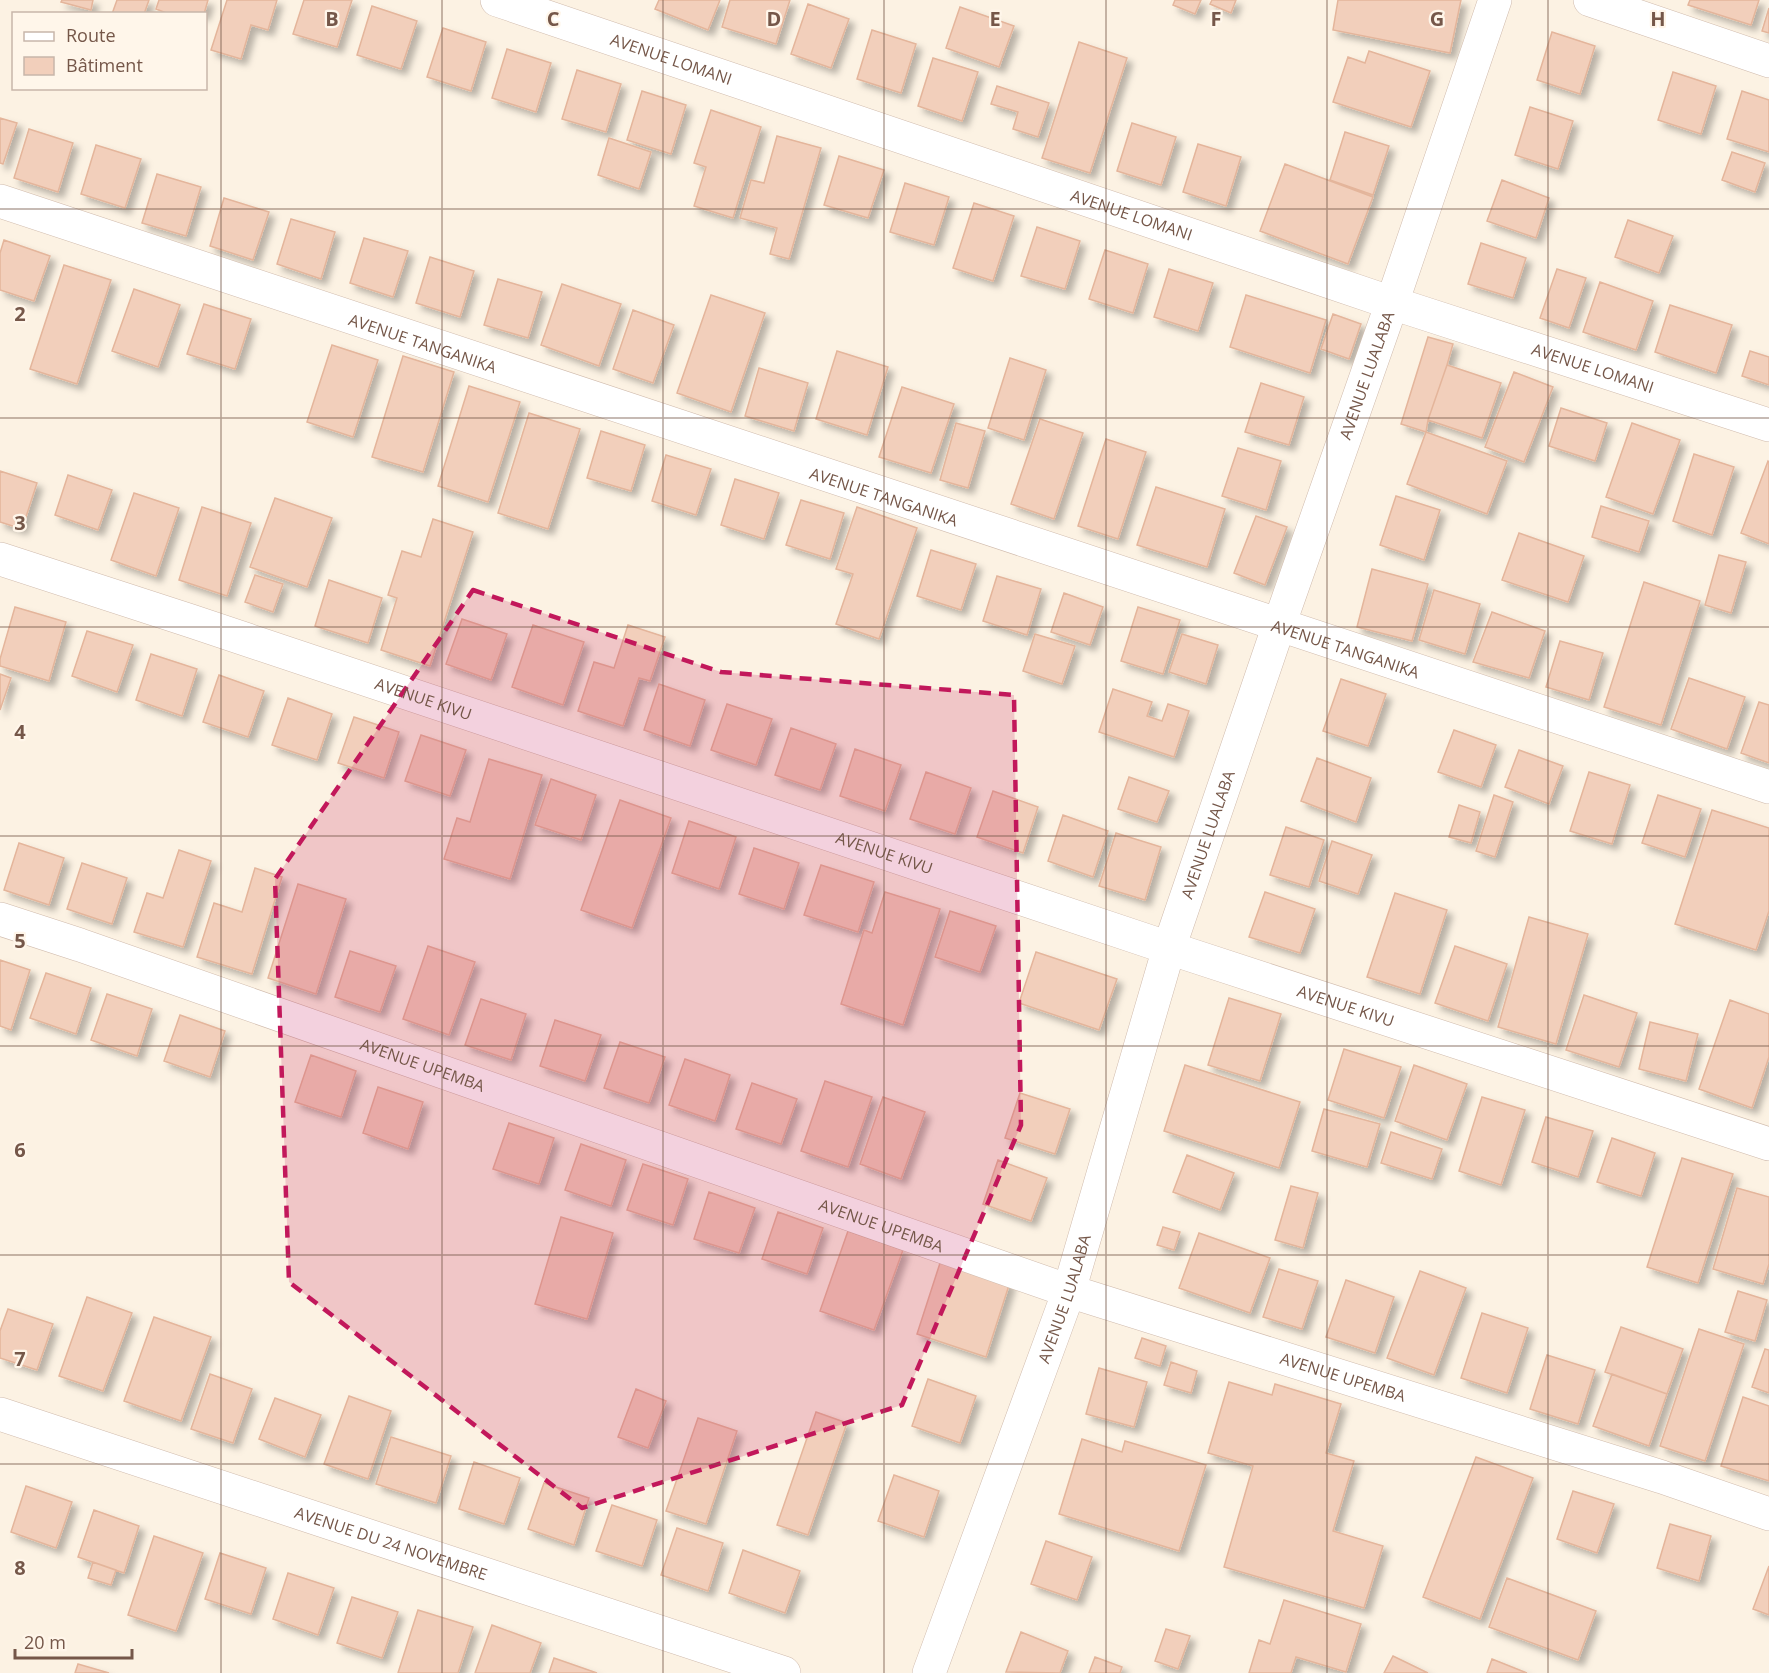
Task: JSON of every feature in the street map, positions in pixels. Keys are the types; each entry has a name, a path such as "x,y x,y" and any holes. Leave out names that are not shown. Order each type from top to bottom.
{"street":[{"name":"AVENUE LOMANI","path":"497,0 1392,303 1769,425"},
{"name":"AVENUE LUALABA","path":"929,1673 1069,1291 1169,948 1495,0"},
{"path":"1590,0 1769,61"},
{"name":"AVENUE TANGANIKA","path":"0,201 1278,628 1769,787"},
{"name":"AVENUE KIVU","path":"0,559 1169,948 1769,1144"},
{"name":"AVENUE UPEMBA","path":"0,919 1069,1291 1662,1477 1769,1514"},
{"name":"AVENUE DU 24 NOVEMBRE","path":"0,1414 784,1673"}],"highlighted area":[{"path":"473,590 721,672 1014,695 1021,1125 902,1405 582,1508 289,1282 275,879"}],"building":[{"path":"62,0 93,0 91,10 61,2"},
{"path":"117,0 149,0 145,12 113,12"},
{"path":"159,0 208,0 205,12 164,12 156,9"},
{"path":"227,0 277,0 268,30 251,25 241,59 211,50"},
{"path":"304,0 352,0 337,47 293,34"},
{"path":"659,0 720,0 708,30 655,9"},
{"path":"730,0 790,0 776,44 722,27"},
{"path":"1175,0 1201,0 1195,14 1173,5"},
{"path":"1212,0 1236,0 1231,13 1210,4"},
{"path":"1338,0 1461,0 1450,53 1333,30"},
{"path":"1690,0 1759,0 1751,25 1688,5"},
{"path":"808,4 849,19 831,68 791,54"},
{"path":"372,6 417,21 401,69 357,55"},
{"path":"960,7 1014,26 999,67 946,48"},
{"path":"1769,8 1769,33 1762,31"},
{"path":"443,28 486,42 471,91 427,77"},
{"path":"872,30 916,44 901,93 857,79"},
{"path":"1552,32 1595,46 1580,94 1537,80"},
{"path":"1079,42 1127,58 1090,173 1042,158"},
{"path":"507,49 551,63 536,112 492,98"},
{"path":"1369,51 1430,71 1411,127 1333,102 1348,57 1365,63"},
{"path":"933,58 978,72 962,121 918,106"},
{"path":"577,70 621,84 606,132 562,119"},
{"path":"1673,72 1716,86 1701,134 1658,120"},
{"path":"997,86 1049,103 1038,137 1013,129 1018,112 991,104"},
{"path":"642,91 686,105 671,154 627,140"},
{"path":"1742,91 1769,100 1769,152 1727,139"},
{"path":"1530,107 1573,121 1558,169 1515,155"},
{"path":"711,110 761,127 733,218 694,206 706,167 694,163"},
{"path":"0,118 17,123 3,164 0,163"},
{"path":"1132,123 1176,137 1161,185 1117,171"},
{"path":"29,129 73,143 58,192 14,178"},
{"path":"1345,132 1389,146 1373,195 1330,180"},
{"path":"777,136 821,148 789,259 770,254 777,228 740,218 751,180 764,183"},
{"path":"609,138 651,152 639,189 598,175"},
{"path":"1198,144 1241,157 1226,206 1183,192"},
{"path":"96,145 141,159 125,208 81,194"},
{"path":"1732,152 1765,163 1755,192 1722,180"},
{"path":"839,156 884,170 868,218 824,205"},
{"path":"1285,164 1373,197 1348,264 1260,231"},
{"path":"157,174 201,187 186,236 142,223"},
{"path":"1502,180 1549,198 1536,238 1487,221"},
{"path":"905,183 949,197 934,245 890,232"},
{"path":"224,198 269,212 253,260 210,246"},
{"path":"974,203 1014,216 993,281 953,268"},
{"path":"291,219 335,232 321,279 277,264"},
{"path":"1628,220 1673,236 1659,273 1615,257"},
{"path":"1037,227 1080,241 1065,289 1021,276"},
{"path":"364,238 408,251 393,297 350,283"},
{"path":"4,240 50,256 34,301 0,290 0,253"},
{"path":"1481,243 1526,258 1513,298 1468,284"},
{"path":"1105,250 1148,264 1133,313 1089,299"},
{"path":"430,257 474,271 460,317 416,303"},
{"path":"64,265 111,280 77,384 30,369"},
{"path":"1169,269 1213,283 1198,331 1154,317"},
{"path":"1557,269 1586,278 1569,328 1540,318"},
{"path":"498,279 542,292 528,338 484,325"},
{"path":"1600,282 1653,301 1636,350 1583,332"},
{"path":"562,284 621,304 599,366 541,345"},
{"path":"134,289 180,305 158,367 112,351"},
{"path":"711,295 765,313 731,412 677,393"},
{"path":"1246,295 1326,320 1310,373 1230,347"},
{"path":"204,304 251,319 235,369 187,354"},
{"path":"1670,305 1732,325 1716,373 1655,352"},
{"path":"633,310 674,325 653,383 613,369"},
{"path":"1333,314 1361,324 1349,359 1321,349"},
{"path":"1428,337 1453,344 1426,432 1401,424"},
{"path":"332,345 378,360 353,437 307,422"},
{"path":"837,351 888,367 867,435 816,419"},
{"path":"1750,351 1769,357 1769,385 1742,376"},
{"path":"403,356 454,372 423,472 372,457"},
{"path":"1010,358 1046,370 1024,440 988,428"},
{"path":"1447,365 1501,383 1482,438 1428,420"},
{"path":"759,368 808,383 794,431 745,416"},
{"path":"1514,372 1553,387 1524,462 1485,447"},
{"path":"1261,383 1304,397 1289,445 1245,432"},
{"path":"469,386 520,402 488,502 438,486"},
{"path":"902,387 954,404 931,473 879,457"},
{"path":"1561,408 1607,423 1595,461 1549,446"},
{"path":"529,413 580,429 548,529 498,513"},
{"path":"1040,419 1083,433 1054,519 1011,504"},
{"path":"956,423 985,431 968,488 940,480"},
{"path":"1632,423 1680,440 1653,514 1606,497"},
{"path":"601,431 645,445 631,491 587,478"},
{"path":"1426,432 1507,461 1487,514 1407,484"},
{"path":"1106,439 1146,452 1118,539 1078,526"},
{"path":"1238,448 1281,461 1266,510 1222,496"},
{"path":"1694,454 1734,467 1712,535 1673,521"},
{"path":"666,455 711,469 696,515 652,501"},
{"path":"1769,462 1769,544 1741,533"},
{"path":"0,471 37,483 22,529 0,522"},
{"path":"68,475 112,490 98,530 55,515"},
{"path":"735,479 779,493 764,539 721,525"},
{"path":"1156,487 1225,509 1207,567 1137,545"},
{"path":"134,493 179,508 156,576 111,560"},
{"path":"1396,496 1440,510 1424,560 1380,545"},
{"path":"275,498 332,518 307,587 250,567"},
{"path":"801,500 844,513 830,559 786,545"},
{"path":"1601,506 1649,521 1639,552 1592,537"},
{"path":"202,507 251,523 227,596 179,580"},
{"path":"857,507 917,528 879,639 836,624 853,574 836,569"},
{"path":"1256,516 1287,527 1265,585 1234,573"},
{"path":"433,519 473,532 430,666 381,650 397,598 388,595 402,551 421,557"},
{"path":"1519,533 1584,556 1568,602 1502,580"},
{"path":"931,550 976,564 961,610 917,596"},
{"path":"1719,555 1746,562 1731,613 1705,605"},
{"path":"1372,569 1428,584 1412,641 1357,627"},
{"path":"255,575 283,584 273,612 245,602"},
{"path":"997,576 1041,589 1027,635 983,621"},
{"path":"329,580 382,598 368,643 315,626"},
{"path":"1644,582 1700,601 1661,725 1604,707"},
{"path":"1434,590 1480,604 1465,654 1419,640"},
{"path":"1064,593 1103,607 1090,645 1051,632"},
{"path":"15,607 66,622 49,681 0,666"},
{"path":"1138,607 1180,620 1163,674 1121,661"},
{"path":"1492,612 1545,631 1529,678 1473,662"},
{"path":"462,619 507,634 491,680 446,664"},
{"path":"533,625 584,642 563,705 512,687"},
{"path":"628,625 665,637 650,681 639,678 623,726 578,711 594,662 614,668"},
{"path":"87,631 133,645 117,692 72,676"},
{"path":"1035,634 1075,646 1062,684 1023,671"},
{"path":"1182,634 1218,645 1206,684 1169,672"},
{"path":"1560,641 1603,653 1589,700 1546,687"},
{"path":"151,654 197,669 182,716 136,700"},
{"path":"0,674 11,678 0,710"},
{"path":"219,675 264,691 248,737 203,722"},
{"path":"1689,678 1745,697 1727,749 1671,729"},
{"path":"1341,679 1386,694 1368,746 1323,731"},
{"path":"659,684 705,700 690,746 644,730"},
{"path":"1113,689 1152,702 1147,716 1162,721 1168,704 1189,711 1174,757 1099,732"},
{"path":"288,698 332,714 317,760 272,745"},
{"path":"1759,702 1769,705 1769,763 1741,753"},
{"path":"727,704 772,719 756,765 711,750"},
{"path":"354,717 399,732 384,778 338,763"},
{"path":"791,728 836,744 820,790 775,775"},
{"path":"1454,730 1496,745 1481,787 1438,772"},
{"path":"421,735 466,750 450,796 405,781"},
{"path":"855,749 901,765 885,811 840,796"},
{"path":"1519,750 1563,766 1549,804 1505,787"},
{"path":"1317,758 1371,778 1356,822 1301,801"},
{"path":"489,759 542,775 510,879 444,859 457,818 470,822"},
{"path":"926,772 971,788 955,834 910,819"},
{"path":"1589,772 1630,785 1612,844 1570,831"},
{"path":"1129,777 1169,791 1157,822 1118,809"},
{"path":"551,779 596,795 581,840 535,825"},
{"path":"993,791 1038,807 1023,853 977,837"},
{"path":"1494,795 1513,802 1495,857 1476,851"},
{"path":"1658,795 1701,809 1685,857 1642,843"},
{"path":"620,800 671,818 632,928 581,910"},
{"path":"1459,805 1480,812 1471,843 1449,837"},
{"path":"1712,810 1769,828 1769,911 1756,950 1675,924"},
{"path":"1063,815 1108,831 1093,877 1048,861"},
{"path":"689,821 736,837 719,889 672,873"},
{"path":"1286,827 1324,840 1309,887 1270,875"},
{"path":"1116,833 1161,847 1145,900 1099,886"},
{"path":"1332,841 1372,855 1358,894 1319,881"},
{"path":"19,843 64,858 49,905 4,890"},
{"path":"754,848 799,863 784,909 739,894"},
{"path":"179,850 211,861 183,947 134,932 147,893 163,898"},
{"path":"82,863 127,878 112,924 67,909"},
{"path":"821,865 874,882 858,932 804,915"},
{"path":"255,868 282,877 252,974 197,957 214,903 242,912"},
{"path":"298,884 346,899 316,994 268,978"},
{"path":"885,892 940,909 903,1025 841,1004 864,930 872,933"},
{"path":"1265,892 1315,909 1300,953 1249,937"},
{"path":"1395,893 1447,910 1420,994 1367,977"},
{"path":"950,911 996,926 980,972 935,957"},
{"path":"1529,917 1588,934 1556,1044 1498,1027"},
{"path":"428,946 475,962 449,1035 403,1019"},
{"path":"1455,946 1507,964 1488,1021 1435,1003"},
{"path":"350,951 396,966 380,1012 335,997"},
{"path":"1036,952 1117,979 1099,1030 1019,1003"},
{"path":"0,960 30,970 11,1030 0,1026"},
{"path":"46,973 91,988 76,1034 30,1018"},
{"path":"107,994 152,1009 137,1056 91,1040"},
{"path":"1584,995 1637,1013 1619,1067 1566,1050"},
{"path":"1229,998 1281,1014 1260,1081 1208,1065"},
{"path":"481,999 526,1014 511,1060 465,1045"},
{"path":"1730,1000 1769,1014 1769,1057 1752,1108 1699,1089"},
{"path":"180,1015 225,1031 210,1077 164,1061"},
{"path":"555,1020 601,1035 585,1081 540,1066"},
{"path":"1650,1022 1698,1034 1686,1081 1639,1069"},
{"path":"620,1042 665,1057 649,1103 604,1088"},
{"path":"1344,1049 1401,1067 1384,1118 1328,1100"},
{"path":"311,1055 356,1071 341,1117 295,1102"},
{"path":"685,1059 730,1075 715,1121 669,1105"},
{"path":"1185,1065 1300,1102 1279,1168 1164,1131"},
{"path":"1414,1065 1467,1084 1447,1140 1395,1121"},
{"path":"825,1081 872,1097 848,1167 801,1151"},
{"path":"752,1083 797,1099 781,1144 736,1129"},
{"path":"378,1087 423,1102 408,1149 363,1133"},
{"path":"1020,1093 1070,1109 1055,1154 1005,1138"},
{"path":"883,1097 925,1112 901,1179 860,1164"},
{"path":"1482,1097 1525,1110 1501,1185 1459,1171"},
{"path":"1324,1109 1380,1124 1367,1167 1312,1151"},
{"path":"1546,1117 1593,1131 1578,1177 1532,1162"},
{"path":"509,1123 554,1138 539,1184 493,1169"},
{"path":"1391,1132 1442,1149 1432,1179 1381,1163"},
{"path":"1612,1138 1655,1153 1641,1196 1597,1182"},
{"path":"581,1144 626,1160 611,1206 565,1190"},
{"path":"1187,1155 1234,1173 1220,1210 1173,1192"},
{"path":"1682,1158 1733,1174 1698,1283 1647,1267"},
{"path":"998,1160 1047,1178 1031,1221 983,1204"},
{"path":"643,1164 688,1179 673,1225 627,1210"},
{"path":"1291,1186 1318,1193 1303,1248 1275,1240"},
{"path":"1737,1188 1769,1197 1769,1264 1763,1284 1713,1269"},
{"path":"709,1192 755,1208 739,1253 694,1239"},
{"path":"778,1212 823,1228 807,1274 762,1259"},
{"path":"561,1217 613,1233 587,1319 535,1304"},
{"path":"1163,1227 1180,1232 1174,1250 1157,1245"},
{"path":"848,1231 903,1250 874,1330 820,1311"},
{"path":"1199,1233 1270,1258 1250,1313 1179,1288"},
{"path":"941,1260 1010,1282 986,1357 917,1334"},
{"path":"1279,1269 1318,1281 1302,1329 1263,1317"},
{"path":"1420,1271 1466,1288 1434,1375 1387,1358"},
{"path":"1346,1280 1394,1297 1375,1353 1326,1337"},
{"path":"1738,1291 1767,1300 1755,1341 1725,1332"},
{"path":"87,1297 132,1313 103,1391 59,1376"},
{"path":"8,1309 53,1324 37,1370 0,1358 0,1331"},
{"path":"1482,1313 1528,1328 1507,1393 1461,1378"},
{"path":"154,1317 211,1337 181,1421 124,1401"},
{"path":"1621,1327 1683,1349 1667,1394 1605,1372"},
{"path":"1699,1329 1744,1344 1705,1461 1660,1446"},
{"path":"1142,1338 1166,1346 1160,1366 1135,1358"},
{"path":"1765,1349 1769,1350 1769,1393 1752,1387"},
{"path":"1547,1355 1595,1370 1578,1424 1530,1409"},
{"path":"1171,1362 1197,1371 1191,1393 1164,1385"},
{"path":"1099,1368 1147,1382 1134,1427 1086,1414"},
{"path":"210,1374 252,1389 233,1443 191,1429"},
{"path":"1612,1374 1667,1394 1649,1446 1593,1426"},
{"path":"928,1379 976,1396 960,1443 912,1426"},
{"path":"1229,1382 1272,1395 1275,1384 1341,1404 1326,1453 1354,1461 1333,1531 1383,1546 1364,1608 1224,1567 1253,1466 1208,1453"},
{"path":"636,1389 666,1401 648,1448 618,1437"},
{"path":"349,1396 391,1411 368,1479 324,1464"},
{"path":"1743,1397 1769,1406 1769,1481 1721,1466"},
{"path":"275,1398 321,1415 305,1457 259,1439"},
{"path":"816,1412 847,1423 808,1535 777,1525"},
{"path":"698,1418 737,1431 706,1524 666,1511"},
{"path":"391,1437 451,1456 436,1503 376,1484"},
{"path":"1082,1439 1122,1452 1125,1441 1206,1465 1179,1551 1059,1514"},
{"path":"1476,1457 1533,1478 1480,1619 1423,1597"},
{"path":"474,1462 520,1478 504,1524 459,1509"},
{"path":"894,1475 939,1491 924,1537 878,1521"},
{"path":"544,1483 589,1498 574,1545 528,1529"},
{"path":"26,1486 72,1502 56,1548 11,1532"},
{"path":"1573,1491 1614,1504 1597,1553 1557,1539"},
{"path":"612,1505 657,1520 642,1566 596,1551"},
{"path":"94,1510 139,1526 124,1573 78,1557"},
{"path":"1670,1524 1711,1536 1699,1581 1657,1568"},
{"path":"677,1528 723,1543 708,1591 661,1575"},
{"path":"154,1536 203,1553 176,1631 128,1615"},
{"path":"1046,1541 1092,1557 1077,1600 1031,1584"},
{"path":"743,1550 800,1571 785,1613 729,1593"},
{"path":"220,1553 266,1568 251,1614 205,1599"},
{"path":"93,1562 116,1570 111,1585 88,1578"},
{"path":"1769,1566 1769,1615 1753,1609"},
{"path":"288,1573 334,1588 318,1635 273,1619"},
{"path":"1507,1578 1596,1611 1578,1660 1489,1627"},
{"path":"352,1597 398,1612 382,1658 337,1643"},
{"path":"1284,1600 1361,1624 1346,1672 1296,1657 1291,1673 1249,1673 1259,1640 1270,1644"},
{"path":"418,1610 473,1627 458,1673 398,1673"},
{"path":"492,1625 541,1643 530,1673 475,1673"},
{"path":"1166,1629 1190,1636 1178,1669 1155,1661"},
{"path":"1021,1632 1068,1651 1060,1673 1006,1672"},
{"path":"1393,1656 1428,1673 1384,1673"},
{"path":"1095,1657 1122,1667 1120,1673 1089,1673"},
{"path":"554,1658 597,1673 549,1673"},
{"path":"1492,1659 1527,1673 1487,1673"},
{"path":"78,1664 109,1673 75,1673"}]}
